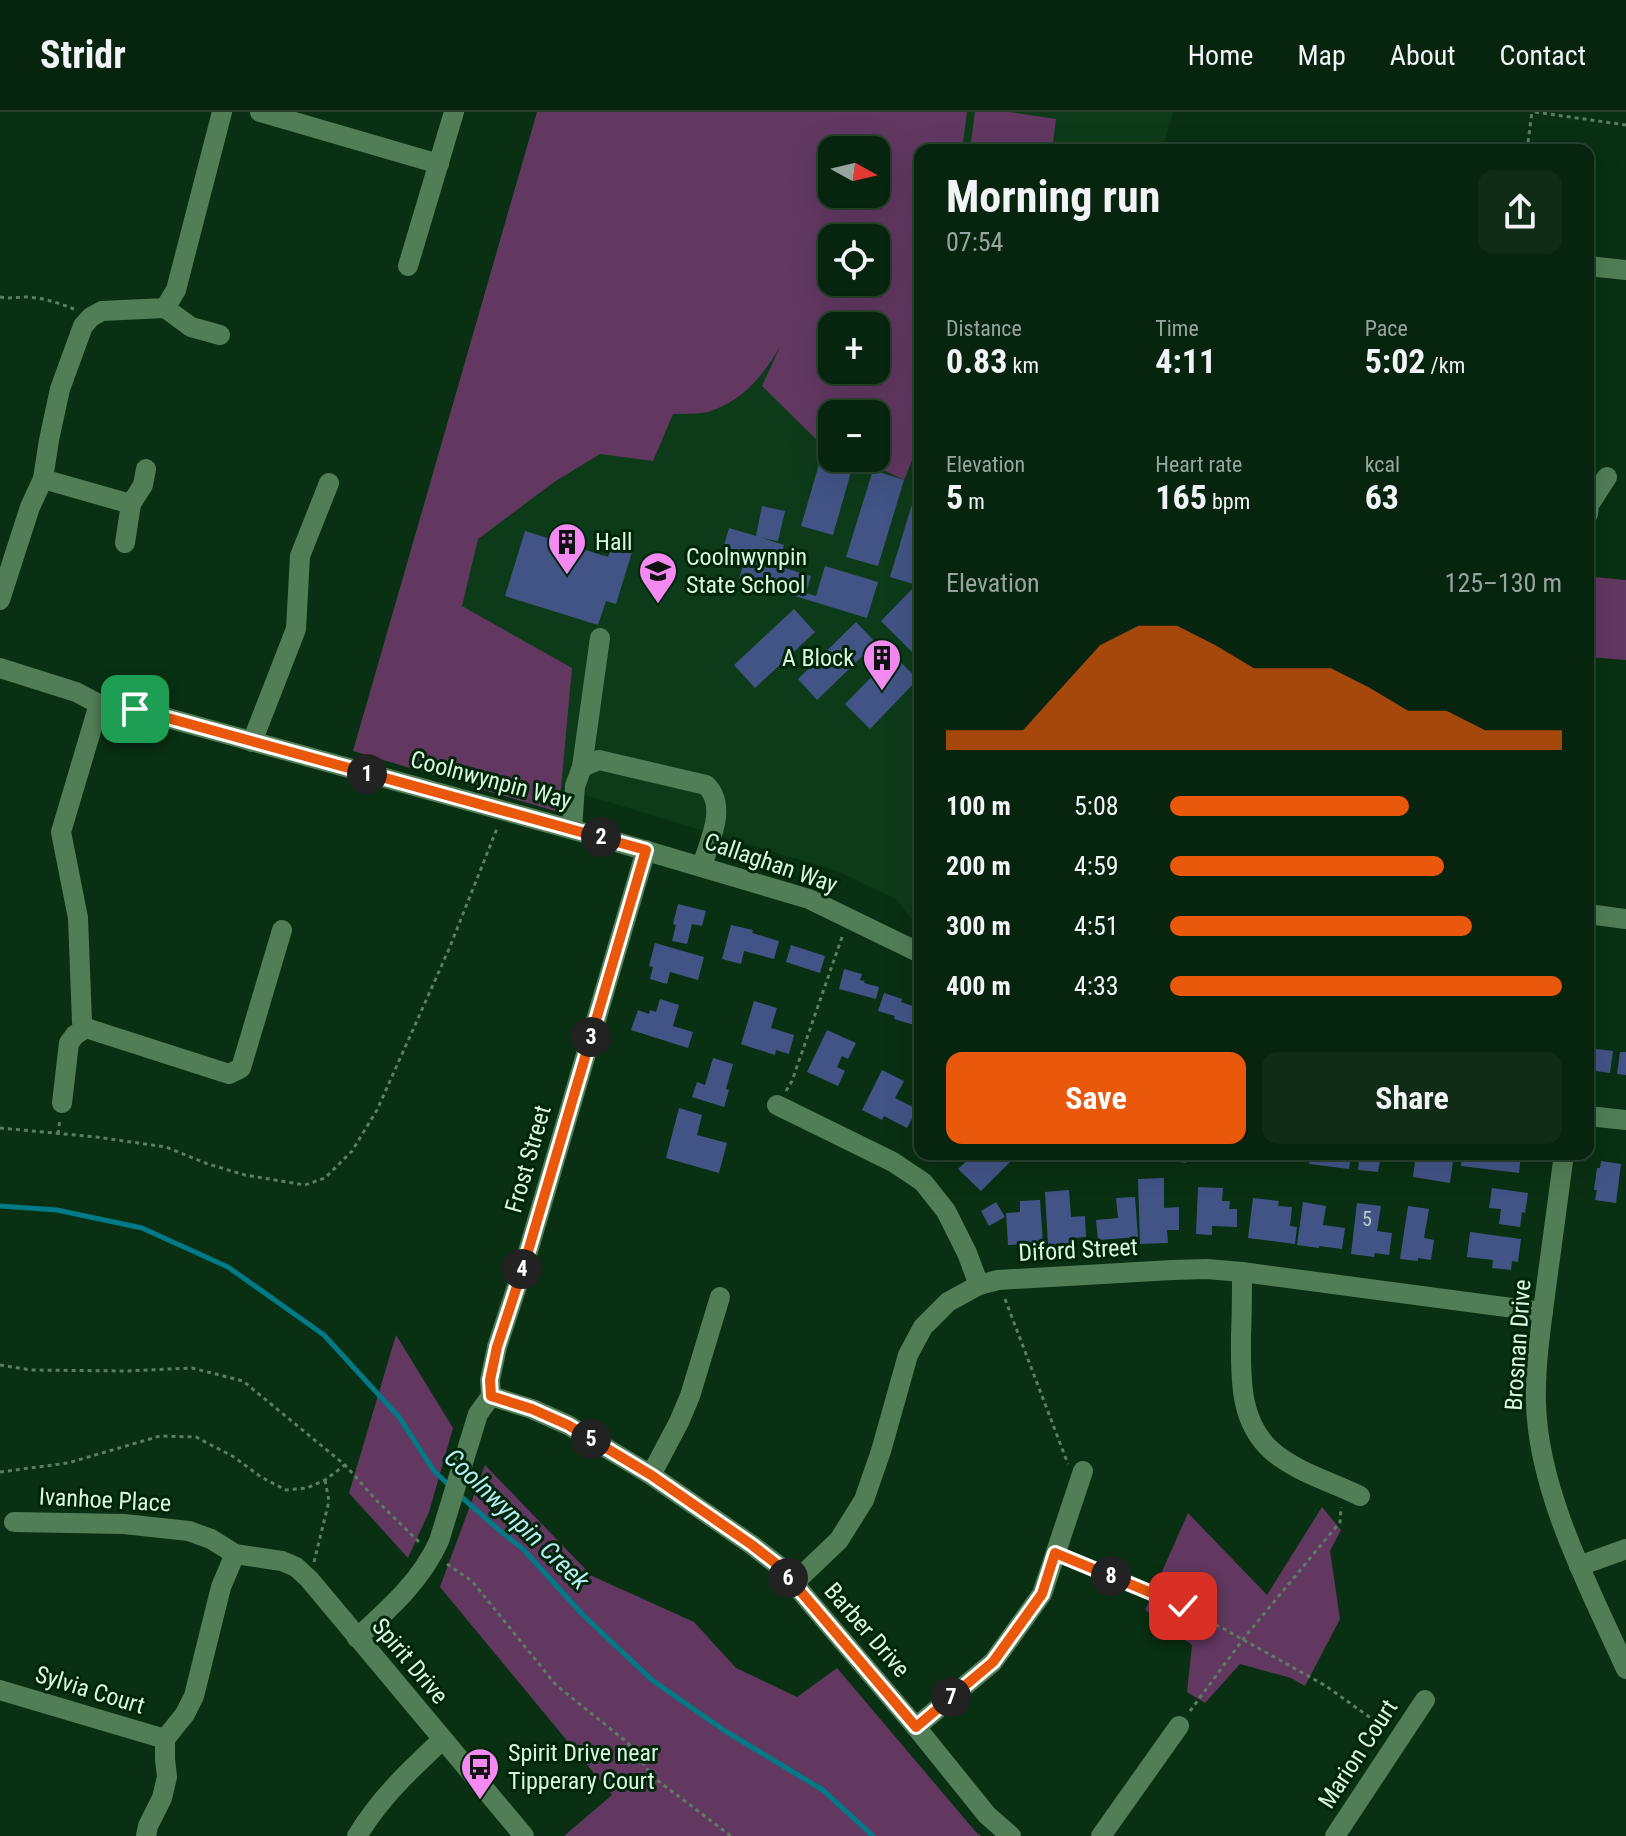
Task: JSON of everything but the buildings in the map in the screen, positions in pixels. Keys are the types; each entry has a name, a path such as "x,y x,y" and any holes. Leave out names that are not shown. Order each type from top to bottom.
{"street":[{"path":"165,308 176,290 222,112"},
{"path":"260,112 439,164"},
{"path":"408,266 454,112"},
{"path":"1594,267 1626,270"},
{"path":"0,600 30,507 43,479 60,389 83,326 102,311 165,308 191,327 220,335"},
{"path":"125,543 131,504 143,485 146,469"},
{"path":"1594,497 1607,477"},
{"path":"43,479 131,504"},
{"path":"252,742 296,629 300,556 329,483"},
{"path":"572,829 575,786 582,767 600,638"},
{"name":"Coolnwynpin Way","path":"0,668 76,692 99,704 135,709 646,850"},
{"path":"99,704 61,832 78,918 82,1022 86,1028 229,1074 241,1068 282,930"},
{"path":"582,767 599,760 706,785 714,792 718,813 702,866"},
{"name":"Callaghan Way","path":"646,850 809,899 914,950"},
{"name":"Frost Street","path":"357,1638 407,1592 436,1548 478,1414 491,1396 490,1380 497,1347 646,850"},
{"path":"1594,915 1626,919"},
{"path":"62,1103 69,1043 86,1028"},
{"path":"777,1105 893,1162 923,1182 946,1211 967,1253 989,1283"},
{"path":"1594,1117 1626,1120"},
{"name":"Brosnan Drive","path":"1563,1160 1543,1312 1536,1404 1549,1482 1579,1566 1626,1669"},
{"name":"Diford Street","path":"793,1584 839,1540 864,1500 908,1355 923,1327 948,1302 989,1283 1207,1269 1543,1312"},
{"path":"1242,1272 1241,1382 1245,1404 1259,1437 1293,1465 1352,1492"},
{"path":"651,1475 690,1396 720,1297"},
{"name":"Barber Drive","path":"491,1396 568,1425 651,1475 779,1566 987,1815 1011,1836"},
{"path":"916,1727 993,1662 1042,1594 1083,1471"},
{"name":"Ivanhoe Place","path":"14,1522 124,1524 189,1531 211,1539 235,1554"},
{"path":"1579,1566 1626,1549"},
{"path":"146,1836 167,1777 165,1739 185,1714 194,1696 221,1587 235,1554"},
{"name":"Spirit Drive","path":"235,1554 282,1561 296,1567 309,1579 524,1836"},
{"name":"Sylvia Court","path":"0,1690 165,1739"},
{"name":"Marion Court","path":"1335,1836 1425,1700"},
{"path":"1101,1836 1179,1726"},
{"path":"357,1836 372,1811 391,1789 442,1740"}],"path":[{"path":"1528,144 1533,112 1626,125"},
{"path":"0,297 53,301 91,317"},
{"path":"0,1128 166,1147 245,1175 305,1185 325,1178 352,1151 377,1110 449,949 504,811"},
{"path":"777,1105 792,1081 850,918"},
{"path":"989,1283 1069,1468 1083,1471"},
{"path":"0,1365 31,1370 192,1368 243,1381 345,1465 376,1500 472,1581 556,1685 628,1743 653,1777 731,1836"},
{"path":"0,1472 68,1463 160,1436 196,1437 286,1490 307,1488 325,1480 345,1465"},
{"path":"309,1579 329,1501 325,1480"},
{"path":"1179,1726 1244,1638 1340,1522 1352,1492"},
{"path":"1055,1553 1183,1606 1244,1638 1326,1686 1399,1739"}],"shaded area":[{"name":"Coolnwynpin State School","path":"537,112 1173,112 1164,144 914,144 914,920 897,900 840,872 562,788 555,811 353,751"},
{"path":"537,112 967,112 963,144 914,144 914,456 904,480 888,472 890,400 818,400 818,441 762,386 780,347 759,377 734,400 707,412 673,414 653,461 600,454 554,482 478,539 462,606 572,668 561,788 555,811 353,751"},
{"path":"975,112 1010,112 1056,119 1053,144 971,144"},
{"path":"1594,577 1626,580 1626,660 1594,657"},
{"path":"396,1335 453,1428 429,1512 408,1558 349,1493"},
{"path":"485,1465 592,1576 694,1622 736,1668 797,1697 837,1668 981,1836 564,1836 612,1795 440,1587"},
{"path":"1322,1507 1341,1530 1330,1551 1340,1619 1305,1686 1291,1678 1240,1664 1205,1703 1187,1692 1192,1645 1145,1610 1188,1513 1267,1595"}],"waterway":[{"name":"Coolnwynpin Creek","path":"0,1206 57,1210 142,1228 228,1267 324,1335 399,1417 434,1471 451,1487"},
{"name":"Coolnwynpin Creek","path":"458,1494 523,1549 583,1615 652,1680 725,1731 823,1790 873,1836"}],"place":[{"name":"Hall","path":"567,576"},
{"name":"Coolnwynpin State School","path":"658,605"},
{"name":"A Block","path":"882,692"},
{"name":"Spirit Drive near Tipperary Court","path":"480,1801"}],"route":[{"path":"135,709 646,850 497,1347 490,1380 491,1396 568,1425 651,1475 779,1566 916,1727 993,1662 1042,1594 1055,1553 1183,1606"}]}
